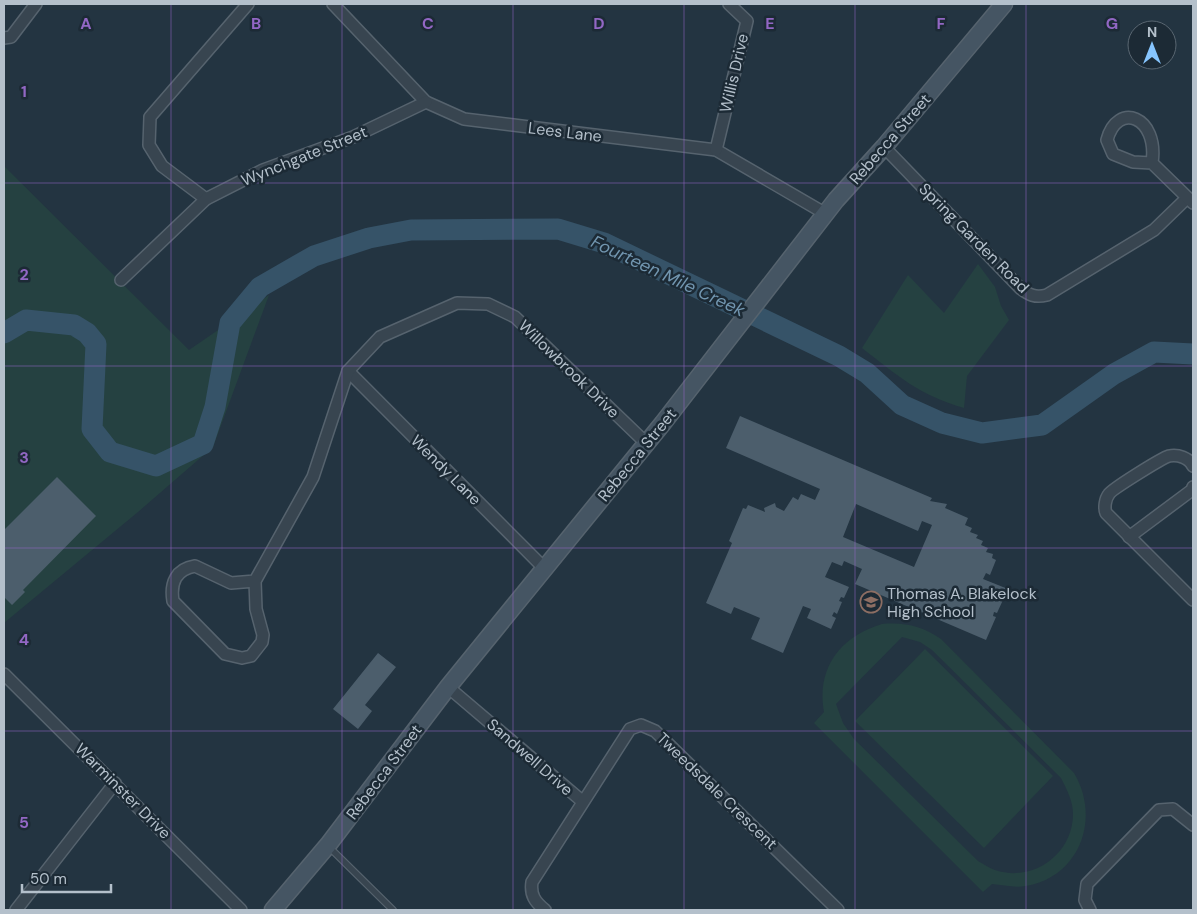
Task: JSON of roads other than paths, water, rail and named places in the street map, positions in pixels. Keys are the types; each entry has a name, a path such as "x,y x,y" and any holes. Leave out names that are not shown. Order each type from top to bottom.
{"main road":[{"name":"Rebecca Street","path":"273,910 328,845 448,687 734,333 826,214 884,148 1004,4"}],"street":[{"path":"4,38 11,37 36,4"},
{"path":"206,199 162,166 149,146 150,117 248,4"},
{"name":"Lees Lane","path":"333,4 426,102 464,119 716,150 826,214"},
{"name":"Willis Drive","path":"716,150 747,21 729,4"},
{"name":"Wynchgate Street","path":"121,280 206,199 264,170 353,137 426,102"},
{"path":"1152,163 1154,148 1150,132 1144,123 1138,119 1124,119 1116,123 1107,140 1113,154 1133,162 1152,163 1190,200"},
{"name":"Spring Garden Road","path":"884,148 1020,288 1029,295 1038,297 1047,295 1154,230 1190,200"},
{"name":"Willowbrook Drive","path":"255,581 313,477 348,371 380,337 457,303 488,304 515,317 646,443"},
{"name":"Wendy Lane","path":"348,371 545,569"},
{"path":"1193,466 1184,458 1170,456 1109,494 1104,508 1106,513 1129,537 1193,600"},
{"path":"1129,537 1192,490 1193,486"},
{"path":"195,566 202,567 224,582 255,581 256,609 263,635 262,642 251,656 242,658 225,654 201,632 173,601 171,591 173,581 180,571 195,566"},
{"name":"Warminster Drive","path":"4,674 241,910"},
{"name":"Sandwell Drive","path":"448,687 582,801 532,882 530,892 537,904 546,910"},
{"name":"Tweedsdale Crescent","path":"582,801 630,728 641,725 656,731 838,910"},
{"path":"16,910 115,783"},
{"path":"1090,910 1085,900 1087,884 1159,810 1173,809 1193,824"}],"lane":[{"path":"328,845 393,910"}],"waterway":[{"name":"Fourteen Mile Creek","path":"4,333 26,320 74,325 87,333 96,344 92,429 110,452 156,466 203,444 215,407 230,323 260,287 314,256 369,238 411,230 558,229 604,243 839,356 867,373 902,405 942,423 982,433 1042,425 1114,374 1154,352 1193,354"}],"place":[{"name":"Thomas A. Blakelock High School","path":"871,602"}]}
